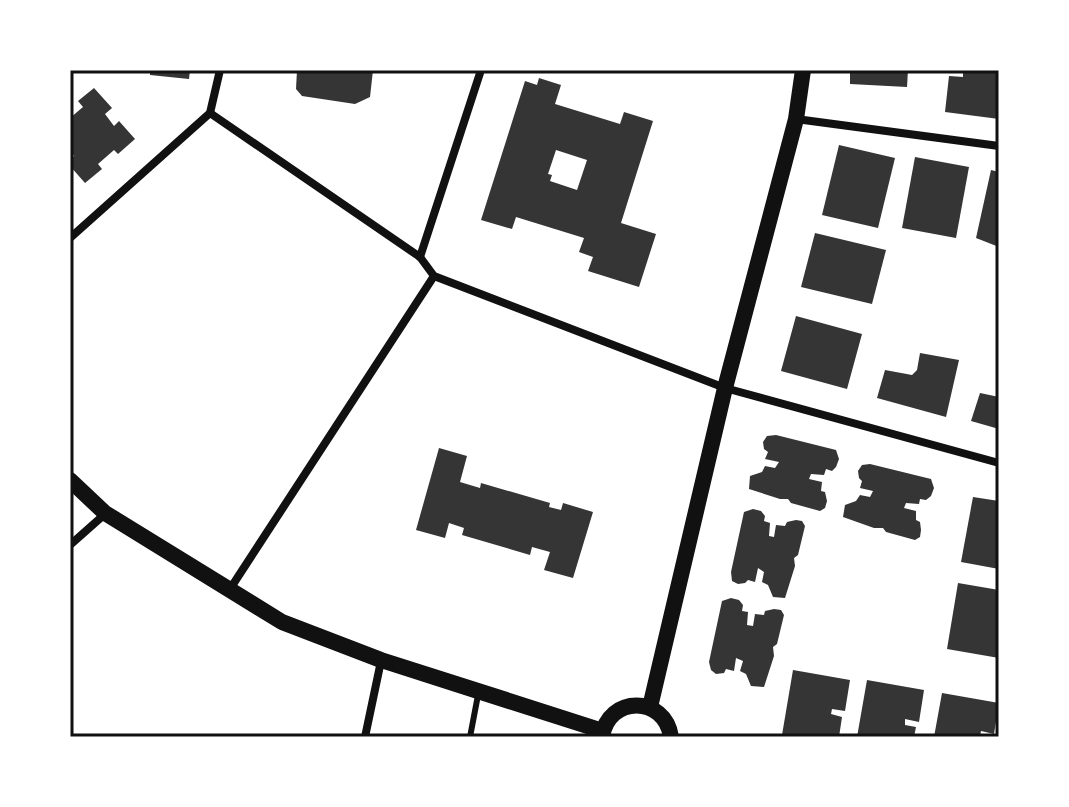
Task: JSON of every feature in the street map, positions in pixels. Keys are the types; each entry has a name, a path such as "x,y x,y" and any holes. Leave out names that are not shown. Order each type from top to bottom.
{"main road":[{"path":"650,707 725,388 796,119 803,70"},
{"path":"70,480 105,513 282,622 381,660 602,734 616,711 627,706 650,707 667,722 671,737"}],"street":[{"path":"70,238 210,113 220,70"},
{"path":"420,257 481,70"},
{"path":"210,113 420,257 434,276 725,388 999,463"},
{"path":"796,119 999,146"},
{"path":"230,589 434,276"},
{"path":"70,545 105,513"},
{"path":"365,737 381,660"}],"lane":[{"path":"470,737 478,691"}],"building":[{"path":"150,70 190,70 189,79 150,75"},
{"path":"297,70 373,70 370,97 355,104 302,96 296,89"},
{"path":"850,70 908,70 907,87 850,84"},
{"path":"963,70 999,70 999,119 945,112 949,76 963,77"},
{"path":"539,78 561,85 555,104 620,124 624,112 653,121 621,223 656,234 639,287 588,271 593,257 579,252 584,238 516,217 512,229 481,220 525,81 537,85","holes":["556,150 587,160 577,190 550,181 552,175 548,174"]},
{"path":"94,88 112,108 105,114 114,126 119,121 135,139 118,154 114,150 98,164 102,169 85,183 70,166 70,159 74,156 70,151 70,118 83,107 78,101"},
{"path":"839,145 895,158 878,228 822,215"},
{"path":"915,157 969,167 956,238 902,228"},
{"path":"991,170 999,172 999,247 976,238"},
{"path":"815,233 886,250 872,304 801,287"},
{"path":"796,316 862,334 847,389 781,371"},
{"path":"920,353 959,360 946,417 877,398 885,370 912,375 917,370"},
{"path":"980,393 999,397 999,429 971,421"},
{"path":"776,435 836,450 839,459 836,467 832,471 826,469 824,475 811,474 809,479 822,482 821,491 825,492 827,501 825,508 820,511 749,489 750,476 762,472 765,466 775,468 779,462 765,459 768,452 763,442 767,436"},
{"path":"439,448 467,456 460,482 480,488 481,483 550,503 549,507 561,510 563,503 593,512 573,578 544,570 550,552 532,547 530,555 462,535 464,528 449,523 445,538 416,530"},
{"path":"870,464 931,479 934,488 931,496 926,500 920,499 919,504 906,503 904,508 916,511 920,537 915,540 843,517 845,505 856,501 860,495 870,497 873,491 860,488 862,481 858,471 862,465"},
{"path":"973,497 999,501 999,569 961,562"},
{"path":"753,509 761,511 764,521 770,523 769,536 774,537 776,525 785,526 787,522 796,520 802,521 805,526 785,598 773,597 768,585 762,582 764,572 758,568 755,582 748,580 738,584 732,581 731,572 744,512"},
{"path":"958,583 999,590 999,622 996,628 999,628 999,658 947,649"},
{"path":"731,598 739,600 743,605 742,611 748,612 747,625 753,626 755,614 764,615 765,611 781,610 784,615 764,687 751,686 746,674 740,671 743,661 736,658 734,671 726,669 724,673 716,674 711,670 709,662 722,601"},
{"path":"793,670 850,680 845,711 832,709 831,714 842,717 839,737 782,735"},
{"path":"867,680 924,690 919,722 905,719 905,725 916,727 914,737 857,737"},
{"path":"942,693 999,703 994,734 981,731 980,737 934,737"}]}
